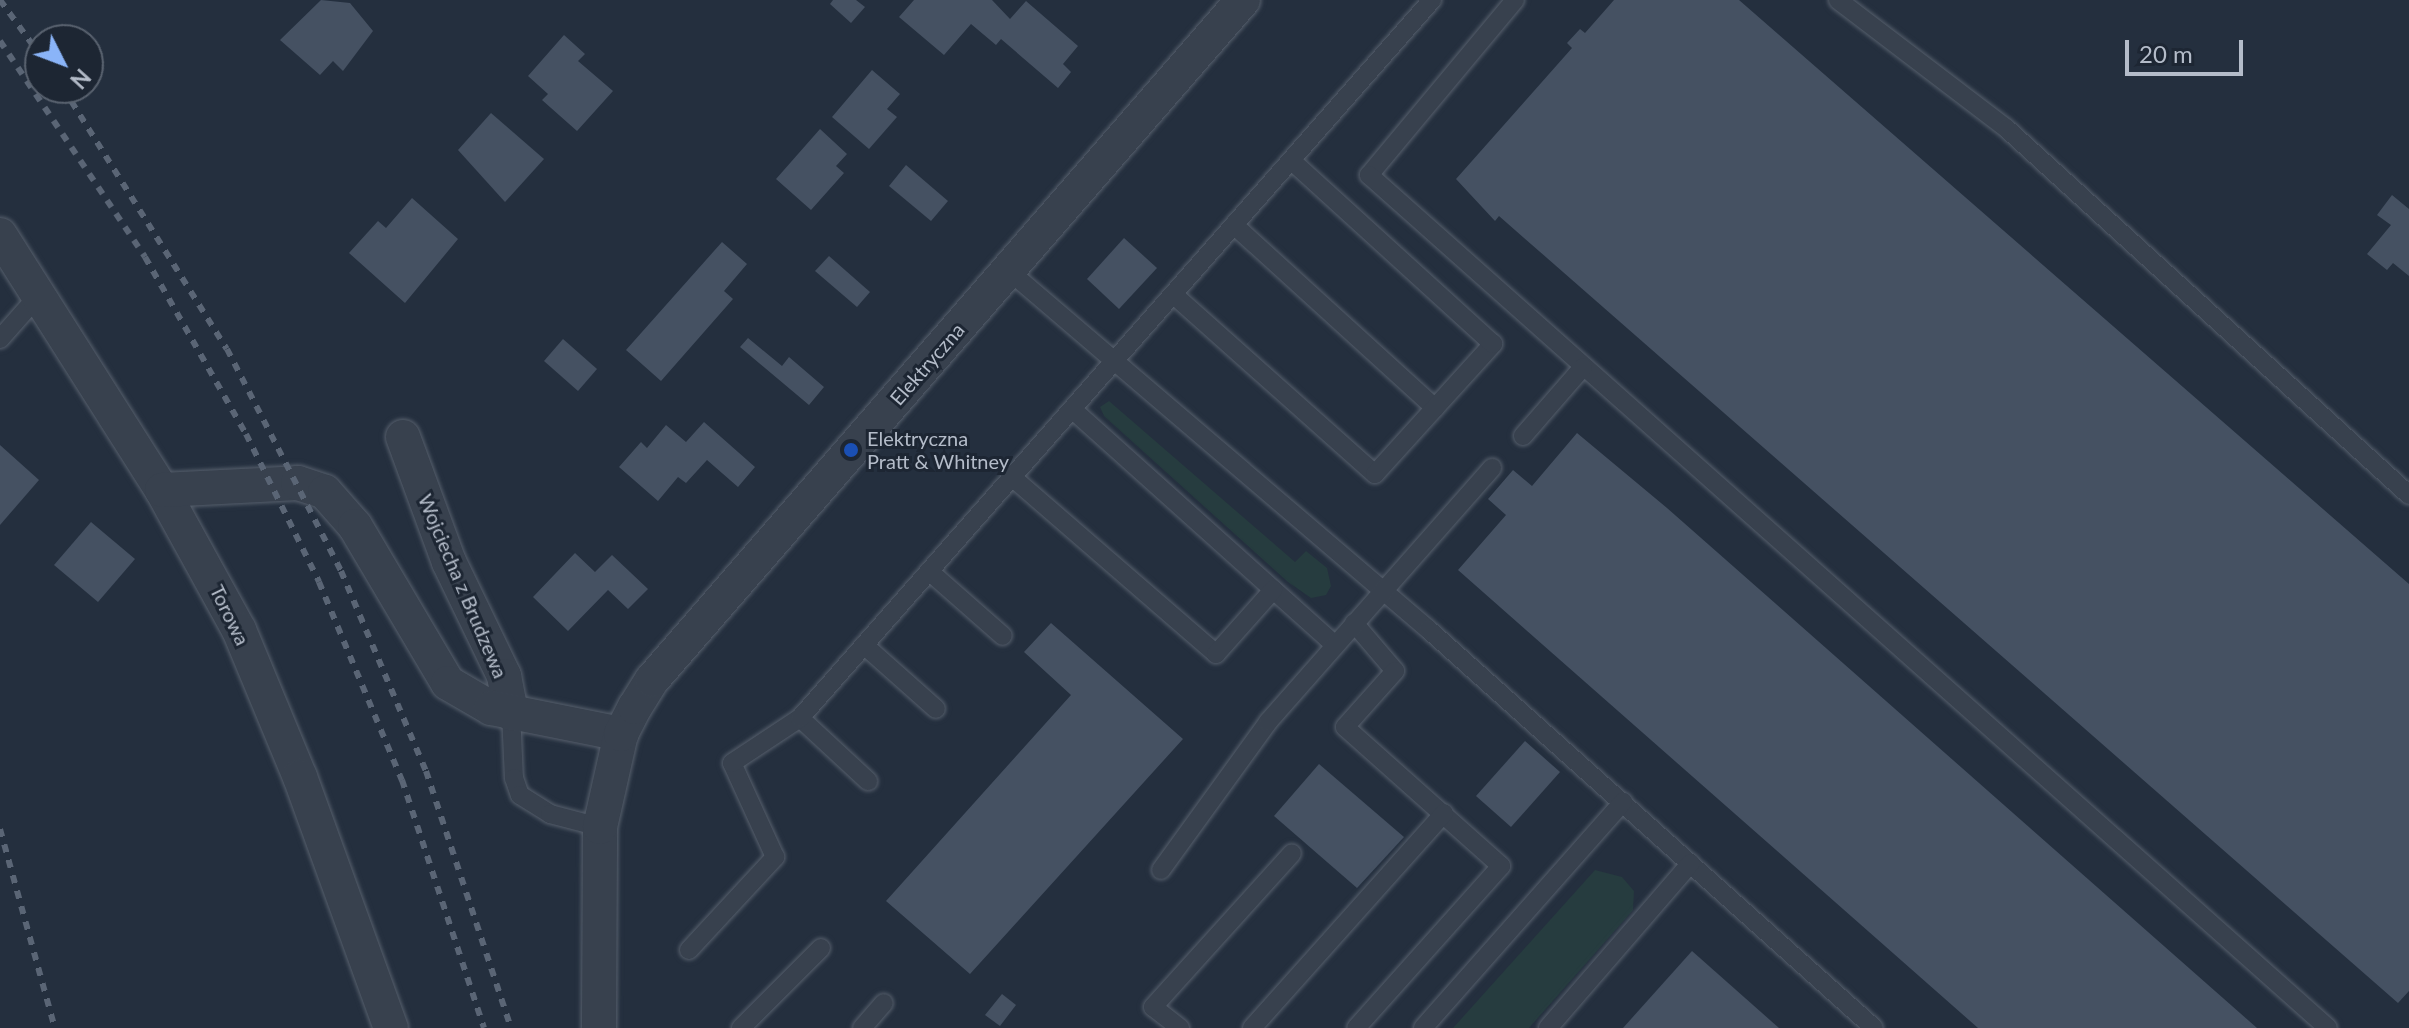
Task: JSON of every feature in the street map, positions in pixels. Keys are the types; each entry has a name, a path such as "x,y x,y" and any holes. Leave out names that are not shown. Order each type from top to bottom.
{"street":[{"name":"Elektryczna","path":"621,734 652,680 1243,0"},
{"name":"Torowa","path":"0,235 162,490 232,617 275,712 391,1028"},
{"name":"Wojciecha z Brudzewa","path":"403,437 449,562 504,676 511,713"},
{"path":"162,490 298,483 325,492 355,526 448,683 468,698 511,713 621,734 600,827 599,1028"}],"lane":[{"path":"689,950 775,857 732,763 800,718 1432,0"},
{"path":"1515,0 1369,175 2328,1028"},
{"path":"1838,0 2006,128 2409,495"},
{"path":"1174,295 1375,474 1493,344 1292,161"},
{"path":"1234,225 1435,408"},
{"path":"1008,270 1383,590 1874,1028"},
{"path":"0,339 38,296"},
{"path":"1523,436 1583,367"},
{"path":"1072,409 1335,645"},
{"path":"1161,870 1268,722 1492,468"},
{"path":"1012,477 1216,654 1273,590"},
{"path":"929,571 1003,636"},
{"path":"1354,623 1395,671 1345,727 1501,866 1356,1028"},
{"path":"864,645 936,709"},
{"path":"511,713 514,778 520,795 550,814 600,827"},
{"path":"800,718 868,781"},
{"path":"1423,1028 1623,802"},
{"path":"1252,1028 1444,813"},
{"path":"1180,1028 1153,1007 1292,853"},
{"path":"1548,1028 1691,863"},
{"path":"741,1028 821,948"},
{"path":"862,1028 884,1003"}],"green space":[{"path":"1109,401 1295,562 1306,551 1327,568 1331,586 1326,595 1311,598 1288,582 1104,416 1100,407"},
{"path":"1595,870 1622,877 1634,891 1633,910 1529,1028 1453,1028"}],"building":[{"path":"321,0 350,3 373,31 343,71 333,61 320,75 280,40"},
{"path":"833,0 856,0 865,7 851,23 830,4"},
{"path":"914,0 992,0 1010,19 1026,1 1078,46 1063,64 1071,72 1058,88 1001,39 996,45 971,24 944,55 899,17"},
{"path":"1614,0 1739,0 2409,584 2409,991 2398,1003 1499,216 1495,221 1456,179 1572,48 1567,43 1580,29 1585,33"},
{"path":"564,35 585,54 578,61 613,91 577,131 542,100 548,94 528,76"},
{"path":"872,70 900,94 887,109 897,117 869,149 832,117"},
{"path":"491,113 544,159 505,202 458,150"},
{"path":"820,129 847,154 836,166 844,173 811,210 776,179"},
{"path":"906,165 948,201 931,221 889,186"},
{"path":"2392,195 2409,209 2409,276 2393,263 2387,270 2367,254 2391,225 2377,215"},
{"path":"412,198 458,239 405,303 349,253 378,221 386,228"},
{"path":"1124,238 1157,268 1119,309 1087,279"},
{"path":"722,242 747,264 724,291 733,299 661,381 626,350"},
{"path":"829,256 870,292 857,307 815,271"},
{"path":"748,338 782,366 789,357 824,387 809,405 740,347"},
{"path":"563,339 597,369 578,391 544,361"},
{"path":"704,422 755,467 738,487 707,460 686,483 678,477 658,501 619,467 641,442 647,448 666,425 686,442"},
{"path":"1577,433 1667,508 2257,1028 1978,1028 1458,570 1506,515 1488,499 1513,470 1532,486"},
{"path":"0,445 39,480 0,525"},
{"path":"91,522 135,559 98,602 54,565"},
{"path":"575,553 595,572 612,555 648,589 628,609 608,590 568,631 533,597"},
{"path":"1051,623 1183,739 970,974 886,901 1071,695 1024,652"},
{"path":"1525,741 1560,772 1511,827 1476,796"},
{"path":"1319,764 1404,837 1357,888 1274,816"},
{"path":"1692,951 1779,1028 1623,1028"},
{"path":"1002,994 1016,1005 1000,1026 985,1015"}],"railway":[{"path":"0,0 24,33"},
{"path":"0,41 145,257 246,434 319,582 402,780 484,1028"},
{"path":"73,104 227,349 341,571 426,771 511,1028"},
{"path":"0,829 55,1028"}],"place":[{"name":"Elektryczna Pratt & Whitney","path":"851,450"}]}
